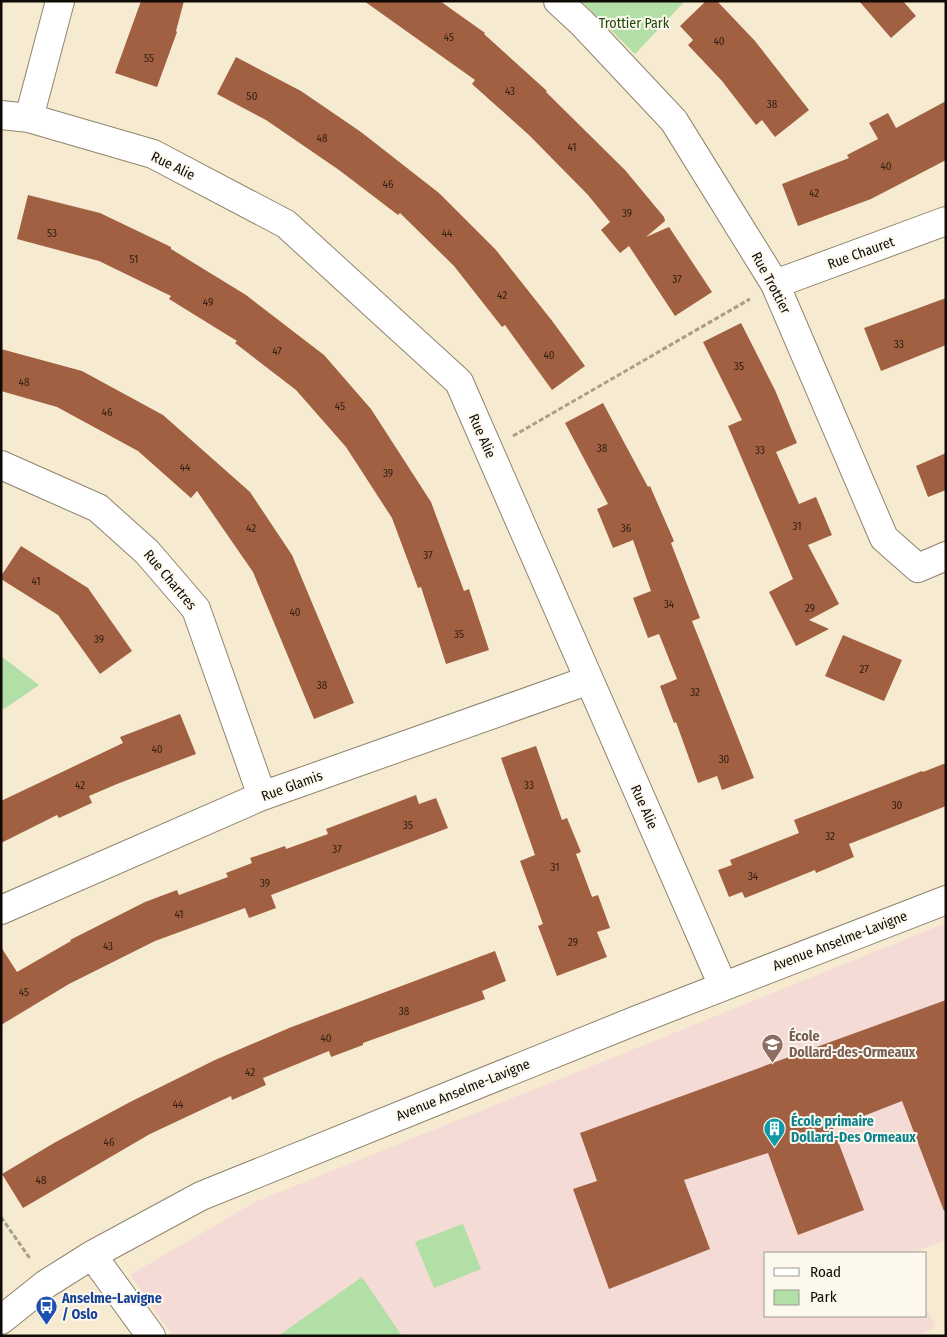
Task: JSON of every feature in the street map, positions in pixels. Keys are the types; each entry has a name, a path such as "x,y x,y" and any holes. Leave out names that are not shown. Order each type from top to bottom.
{"street":[{"path":"29,118 60,1"},
{"name":"Rue Trottier","path":"558,1 582,23 674,121 775,284 884,538 918,568 946,556"},
{"name":"Rue Alie","path":"1,115 29,118 153,154 286,224 459,382 723,986"},
{"name":"Rue Chauret","path":"775,284 946,222"},
{"name":"Rue Chartres","path":"1,465 98,508 147,552 196,609 262,796"},
{"name":"Rue Glamis","path":"1,910 262,796 589,680"},
{"name":"Avenue Anselme-Lavigne","path":"1,1320 46,1284 92,1255 201,1196 723,986 946,900"},
{"path":"92,1255 151,1336"}],"path":[{"path":"489,450 775,284"},
{"path":"1,1218 32,1262"}],"shaded area":[{"name":"École Dollard-des-Ormeaux","path":"946,923 946,1240 915,1252 764,1252 764,1317 927,1317 927,1310 935,1326 920,1336 173,1336 130,1275 255,1202"}],"green space":[{"name":"Trottier Park","path":"581,1 685,1 635,54"},
{"path":"1,656 39,685 1,711"},
{"path":"463,1224 481,1269 434,1288 415,1242"},
{"path":"362,1277 402,1336 278,1336"}],"building":[{"path":"141,1 184,1 177,32 157,87 115,73"},
{"path":"364,1 440,1 485,33 547,91 625,170 664,217 665,221 646,237 669,227 712,292 675,316 629,246 620,253 601,230 610,222 588,195 529,135 472,84 475,80"},
{"path":"706,1 717,1 755,41 809,110 775,137 762,120 756,125 722,81 688,45 693,40 680,26"},
{"path":"859,1 903,1 916,16 891,38"},
{"path":"236,57 301,91 361,132 439,193 496,250 585,366 552,390 505,325 502,327 454,266 400,213 398,215 339,170 266,120 217,94"},
{"path":"946,101 946,160 871,199 798,226 782,184 849,158 847,155 878,139 869,123 888,113 896,128"},
{"path":"28,195 100,213 171,247 171,249 246,295 324,355 371,409 431,502 464,591 469,589 489,650 446,664 421,587 418,588 392,518 346,447 296,390 235,343 237,341 169,299 171,296 99,261 17,239"},
{"path":"946,298 946,345 881,371 864,328"},
{"path":"741,323 775,390 797,443 776,452 799,504 816,497 832,535 808,545 839,604 809,620 829,629 796,646 769,592 793,579 728,426 742,420 703,342"},
{"path":"1,349 82,371 163,415 250,492 292,555 354,703 314,719 253,572 197,491 191,498 138,451 57,407 1,391"},
{"path":"603,403 648,487 650,486 674,541 671,543 700,618 692,621 754,778 722,790 717,776 698,783 676,722 674,723 660,686 677,679 659,634 648,638 633,598 651,591 633,540 613,548 597,509 608,504 565,423"},
{"path":"946,453 946,490 928,497 916,466"},
{"path":"21,546 88,588 132,651 100,674 58,615 1,579 1,576"},
{"path":"843,635 902,660 884,701 825,676"},
{"path":"180,714 196,754 89,796 92,803 59,818 57,815 1,843 1,801 123,743 120,737"},
{"path":"536,746 562,820 567,818 581,852 576,854 592,897 598,895 610,928 597,932 607,957 557,976 538,926 543,924 520,861 535,855 501,758"},
{"path":"946,763 946,806 849,844 854,857 816,873 815,870 745,898 742,892 729,897 718,870 732,865 730,860 799,833 794,820"},
{"path":"416,795 419,804 436,798 448,828 271,895 276,908 249,918 245,908 155,941 69,984 1,1025 1,947 17,972 70,940 145,902 177,890 179,895 228,877 226,873 252,863 250,858 285,846 286,849 328,834 326,829"},
{"path":"495,951 506,981 482,991 485,999 363,1043 363,1045 331,1057 329,1051 263,1078 266,1085 232,1100 231,1096 150,1134 23,1208 2,1174 54,1143 130,1102 215,1060 289,1028"},
{"name":"École primaire Dollard-Des Ormeaux","path":"946,1000 946,1210 944,1211 902,1101 833,1128 864,1210 798,1235 768,1153 684,1180 710,1249 609,1289 573,1189 597,1181 580,1133"}],"place":[{"name":"École Dollard-des-Ormeaux","path":"773,1063"},
{"name":"École primaire Dollard-Des Ormeaux","path":"775,1148"},
{"name":"Anselme-Lavigne / Oslo","path":"46,1325"}]}
